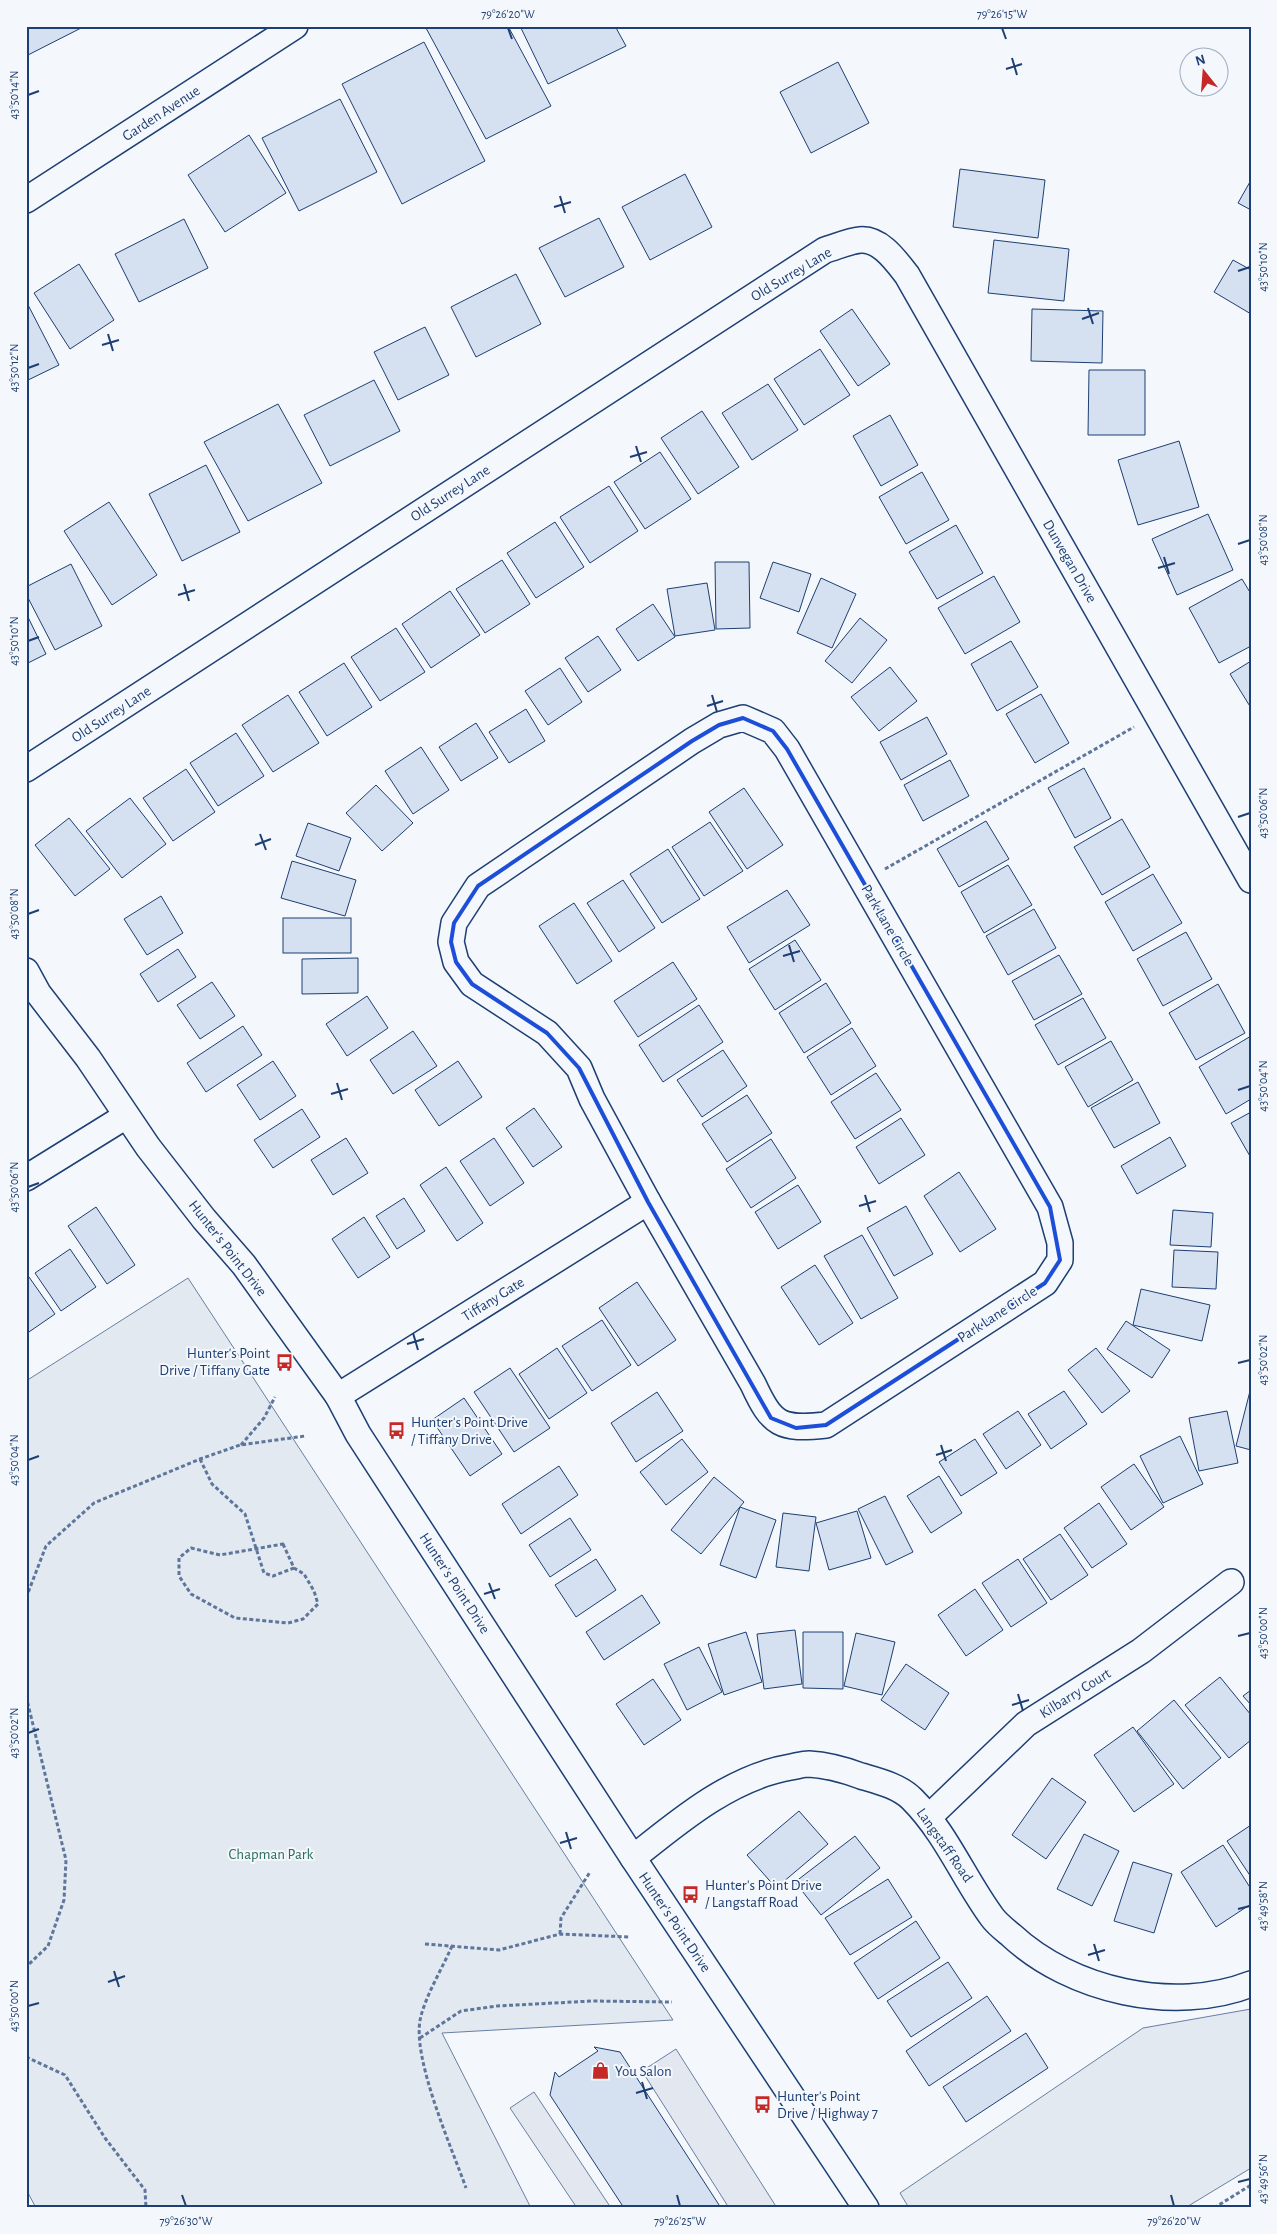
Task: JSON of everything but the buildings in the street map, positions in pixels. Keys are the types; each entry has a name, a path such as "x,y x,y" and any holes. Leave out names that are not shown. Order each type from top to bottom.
{"street":[{"name":"Garden Avenue","path":"26,200 295,26"},
{"name":"Old Surrey Lane","path":"26,769 825,250 862,240 882,247"},
{"name":"Dunvegan Drive","path":"882,247 893,257 907,275 1251,880"},
{"name":"Park Lane Circle","path":"743,718 773,731 787,749 1050,1207 1060,1243 1060,1260 1045,1283 826,1424 796,1428 771,1418 648,1202 592,1099 579,1068 565,1050 525,1017 493,1000 472,984 456,962 451,942 454,924 466,902 478,886 508,864 719,724 743,718"},
{"name":"Hunter's Point Drive","path":"26,971 38,994 88,1058 126,1116 204,1219 244,1265 338,1396 358,1434 632,1858 866,2208"},
{"path":"26,1178 126,1116"},
{"name":"Tiffany Gate","path":"338,1396 648,1202"},
{"name":"Kilbarry Court","path":"929,1817 1026,1724 1141,1651 1231,1582"},
{"name":"Langstaff Road","path":"632,1858 698,1808 735,1785 770,1770 808,1764 845,1770 889,1785 910,1796 929,1817 993,1918 1029,1952 1076,1978 1120,1992 1196,1997 1238,1989 1251,1984"}],"path":[{"path":"863,882 1157,714"},
{"path":"240,1445 264,1418 275,1398"},
{"path":"26,1598 46,1546 94,1503 200,1459 240,1445 305,1436"},
{"path":"200,1459 212,1484 245,1514 264,1573 273,1576 294,1568"},
{"path":"283,1544 294,1568 304,1574 314,1590 318,1604 302,1618 288,1623 235,1618 191,1594 179,1576 179,1558 191,1548 220,1555 283,1544"},
{"path":"26,1696 66,1860 64,1900 48,1946 26,1967"},
{"path":"560,1934 561,1918 590,1872"},
{"path":"425,1944 499,1950 560,1934 630,1936"},
{"path":"452,1946 420,2017 420,2038 424,2072 466,2188"},
{"path":"420,2038 461,2011 497,2006 592,2001 672,2002"},
{"path":"26,2057 65,2075 105,2138 145,2190 146,2208"},
{"path":"1214,2208 1251,2185"}],"highlighted area":[{"path":"743,718 773,731 787,749 1050,1207 1060,1260 1045,1283 826,1425 796,1428 771,1418 648,1202 579,1068 547,1033 472,984 456,962 451,942 454,923 478,886 692,741 719,725"}],"green space":[{"name":"Chapman Park","path":"188,1278 673,2020 442,2033 531,2208 36,2208 26,2189 26,1381"},
{"path":"1251,2009 1251,2168 1185,2208 909,2208 900,2193 1143,2028"}],"shaded area":[{"path":"676,2049 777,2208 729,2208 642,2071"},
{"path":"534,2092 611,2208 577,2208 510,2108"}],"place":[{"name":"Hunter's Point Drive / Tiffany Gate","path":"284,1362"},
{"name":"Hunter's Point Drive / Tiffany Drive","path":"397,1431"},
{"name":"Hunter's Point Drive / Langstaff Road","path":"691,1894"},
{"name":"You Salon","path":"601,2071"},
{"name":"Hunter's Point Drive / Highway 7","path":"763,2105"}]}
